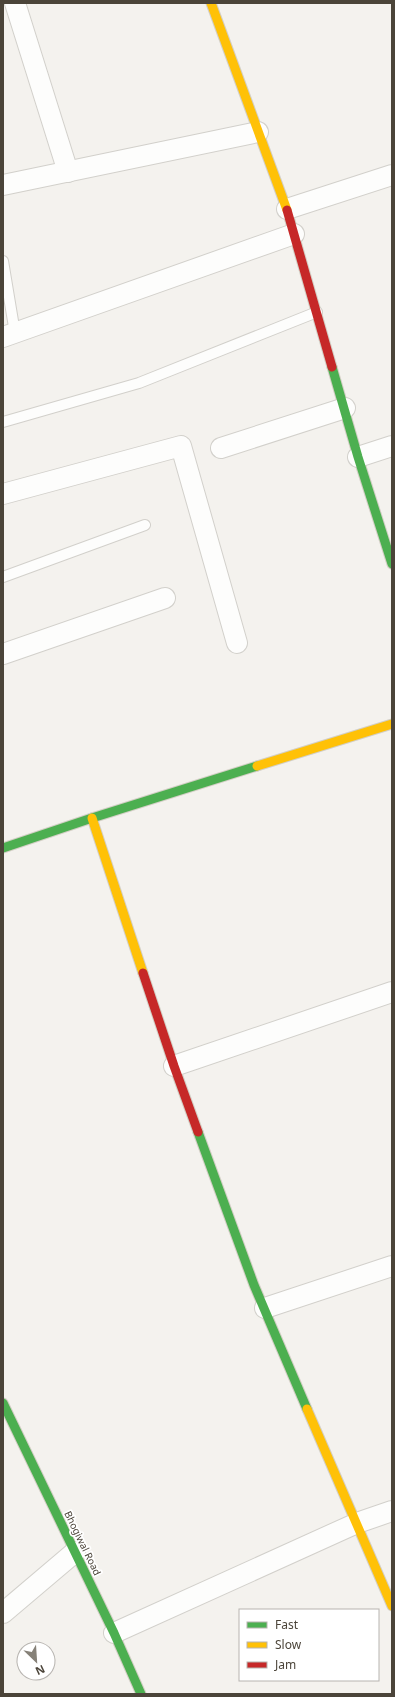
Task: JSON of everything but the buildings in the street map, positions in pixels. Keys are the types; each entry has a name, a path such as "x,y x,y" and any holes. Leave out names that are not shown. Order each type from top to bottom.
{"street":[{"path":"15,3 68,172"},
{"path":"211,3 286,209 358,456 392,564"},
{"path":"3,185 258,132"},
{"path":"286,209 392,175"},
{"path":"9,335 294,234"},
{"path":"222,448 345,408"},
{"path":"3,494 181,446 237,643"},
{"path":"358,456 392,446"},
{"path":"3,654 165,598"},
{"path":"3,848 92,818 392,724"},
{"path":"92,818 174,1066 254,1285 392,1606"},
{"path":"174,1066 392,992"},
{"path":"265,1308 392,1266"},
{"name":"Bhogiwal Road","path":"3,1403 114,1634 141,1694"},
{"path":"114,1634 357,1523 392,1510"},
{"path":"3,1612 75,1552"}],"lane":[{"path":"3,261 9,335"},
{"path":"3,422 139,383 317,312"},
{"path":"3,577 145,525"}],"traffic: fast":[{"path":"332,367 358,457 392,564"},
{"path":"3,848 92,818 257,766"},
{"path":"198,1132 254,1285 307,1409"},
{"path":"3,1403 114,1633 141,1694"}],"traffic: slow":[{"path":"211,3 287,210"},
{"path":"257,766 392,724"},
{"path":"92,818 143,973"},
{"path":"307,1409 392,1606"}],"traffic: jam":[{"path":"287,210 332,367"},
{"path":"143,973 198,1132"}]}
